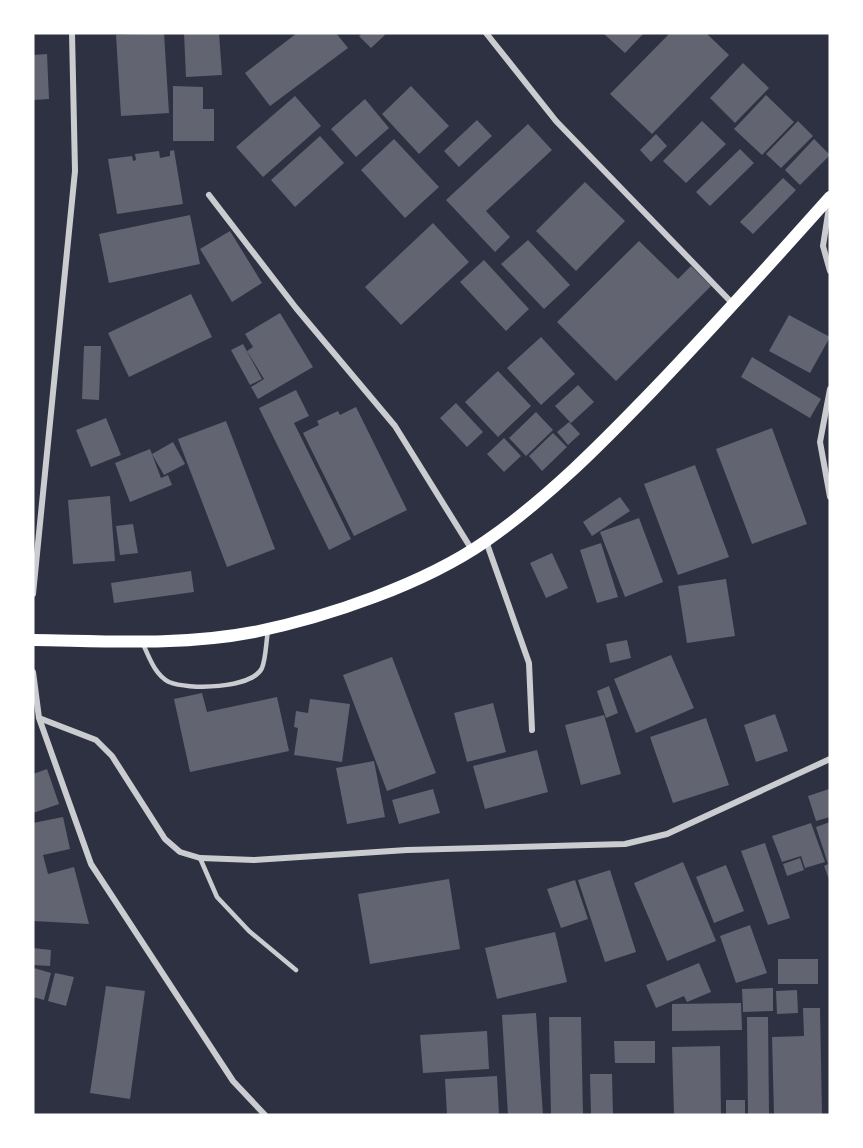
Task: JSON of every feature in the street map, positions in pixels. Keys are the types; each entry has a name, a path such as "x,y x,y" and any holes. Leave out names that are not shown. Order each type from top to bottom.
{"main road":[{"path":"33,640 142,642 199,639 268,629 340,610 424,575 472,550 566,476 734,305 830,198"}],"street":[{"path":"33,594 75,171 72,33"},
{"path":"486,33 556,121 734,305"},
{"path":"209,195 296,308 395,426 472,550"},
{"path":"830,198 823,246 830,271"},
{"path":"830,389 820,442 830,497"},
{"path":"486,541 529,663 532,730"},
{"path":"33,672 39,718 91,864 233,1081 265,1115"},
{"path":"39,718 96,740 112,756 165,839 180,852 200,858 254,860 407,850 626,844 667,834 830,759"}],"lane":[{"path":"823,246 830,250"},
{"path":"142,642 155,670 168,682 220,687 250,680 262,669 268,629"},
{"path":"200,858 218,897 249,931 296,970"}],"building":[{"path":"164,33 169,113 121,116 116,35"},
{"path":"184,33 219,33 222,75 186,77"},
{"path":"297,33 336,33 348,48 270,106 245,73"},
{"path":"363,33 383,33 385,35 371,48 359,36"},
{"path":"603,33 644,33 625,53"},
{"path":"670,33 706,33 729,55 652,134 610,94"},
{"path":"47,54 49,99 33,100 33,55"},
{"path":"743,63 769,88 735,123 710,98"},
{"path":"173,86 203,87 203,109 214,109 214,141 173,141"},
{"path":"411,86 449,126 419,154 382,114"},
{"path":"766,95 794,122 762,155 734,129"},
{"path":"295,96 321,126 263,177 236,147"},
{"path":"365,99 389,128 356,157 331,129"},
{"path":"477,120 492,136 459,167 444,151"},
{"path":"702,121 726,144 686,183 663,161"},
{"path":"798,121 813,136 781,168 766,154"},
{"path":"528,124 552,150 486,211 510,237 495,252 446,200"},
{"path":"656,134 667,146 651,162 640,150"},
{"path":"320,136 344,163 295,207 271,180"},
{"path":"394,139 439,187 405,218 361,170"},
{"path":"814,139 830,155 800,185 785,170"},
{"path":"740,149 754,163 710,206 696,192"},
{"path":"174,150 183,204 117,214 108,159 132,156 133,161 136,160 135,154 159,151 160,158 170,156 170,151"},
{"path":"783,178 796,190 753,234 740,222"},
{"path":"585,182 625,221 576,271 536,231"},
{"path":"190,215 200,264 109,283 99,234"},
{"path":"433,223 469,262 401,325 365,287"},
{"path":"230,231 262,283 232,302 200,249"},
{"path":"528,240 570,285 544,309 501,264"},
{"path":"639,241 678,279 691,266 711,286 616,381 557,322"},
{"path":"484,260 529,309 506,331 460,282"},
{"path":"191,294 212,337 129,377 108,333"},
{"path":"280,313 313,367 258,399 251,387 264,379 247,351 253,347 245,334"},
{"path":"789,315 830,337 810,373 769,351"},
{"path":"541,337 575,374 541,405 507,368"},
{"path":"243,344 262,379 250,385 231,350"},
{"path":"84,346 101,346 99,400 82,399"},
{"path":"752,357 821,399 810,418 741,377"},
{"path":"498,371 531,406 498,437 465,402"},
{"path":"578,385 594,402 571,423 555,406"},
{"path":"296,390 309,416 294,423 351,539 329,550 259,408"},
{"path":"456,403 483,432 467,447 440,418"},
{"path":"356,407 407,510 354,536 303,433 319,425 317,421 338,411 340,415"},
{"path":"536,412 553,430 526,456 509,438"},
{"path":"106,418 121,455 91,467 76,430"},
{"path":"226,421 275,549 227,567 178,439"},
{"path":"569,422 580,434 568,445 557,432"},
{"path":"772,428 807,524 752,544 716,449"},
{"path":"553,433 567,447 542,471 529,456"},
{"path":"504,438 521,456 504,472 487,454"},
{"path":"173,442 185,464 164,475 152,454"},
{"path":"150,449 161,478 168,475 172,485 130,502 115,463"},
{"path":"695,465 729,557 678,575 644,484"},
{"path":"110,496 115,561 73,564 68,500"},
{"path":"620,497 630,511 592,536 583,522"},
{"path":"639,518 663,582 625,597 600,532"},
{"path":"133,524 138,553 120,555 116,526"},
{"path":"601,543 618,597 597,603 580,550"},
{"path":"552,553 568,588 546,598 530,563"},
{"path":"191,571 194,592 114,603 111,583"},
{"path":"726,579 735,636 687,643 678,586"},
{"path":"627,640 631,658 610,663 606,644"},
{"path":"671,655 694,708 636,733 614,679"},
{"path":"392,657 436,773 387,791 343,675"},
{"path":"609,686 618,713 606,718 597,691"},
{"path":"202,693 207,712 277,697 289,751 190,772 174,699"},
{"path":"310,699 350,704 342,762 294,755 298,728 294,727 296,711 308,713"},
{"path":"493,703 506,752 467,762 454,713"},
{"path":"775,714 788,751 756,762 744,725"},
{"path":"604,715 621,774 581,785 565,725"},
{"path":"706,718 729,785 673,803 650,737"},
{"path":"537,750 548,792 485,809 473,766"},
{"path":"374,761 385,817 347,824 336,768"},
{"path":"47,769 59,804 33,813 33,774"},
{"path":"433,789 440,813 399,824 392,800"},
{"path":"829,789 830,817 816,821 808,796"},
{"path":"63,817 70,849 43,855 48,874 74,867 89,924 33,921 33,823"},
{"path":"830,822 830,882 824,866 828,864 816,827"},
{"path":"811,823 825,862 805,868 801,856 782,862 772,836"},
{"path":"765,843 790,918 768,925 741,851"},
{"path":"800,858 804,870 787,876 783,864"},
{"path":"683,862 716,941 667,961 634,883"},
{"path":"726,865 744,911 714,923 696,877"},
{"path":"610,870 636,952 605,962 578,880"},
{"path":"449,879 460,949 370,964 358,894"},
{"path":"575,880 588,919 561,928 547,889"},
{"path":"750,925 767,973 736,983 720,936"},
{"path":"555,932 567,982 497,999 485,948"},
{"path":"33,948 51,950 50,966 33,965"},
{"path":"778,959 818,959 818,984 778,984"},
{"path":"699,963 711,992 687,1002 684,996 656,1008 646,985"},
{"path":"34,968 51,973 44,1000 33,997"},
{"path":"55,973 74,977 66,1006 48,1001"},
{"path":"106,986 145,991 130,1099 90,1093"},
{"path":"773,988 773,1011 743,1012 742,989"},
{"path":"797,990 798,1013 777,1014 776,991"},
{"path":"741,1003 742,1030 672,1031 672,1004"},
{"path":"803,1008 820,1008 822,1114 774,1115 772,1037 804,1036"},
{"path":"536,1013 543,1115 508,1115 502,1015"},
{"path":"549,1017 581,1017 583,1115 551,1115"},
{"path":"747,1017 768,1017 769,1115 748,1115"},
{"path":"487,1031 489,1069 423,1073 420,1035"},
{"path":"614,1041 655,1041 655,1063 615,1063"},
{"path":"720,1046 721,1115 674,1115 672,1047"},
{"path":"590,1074 612,1074 613,1115 591,1115"},
{"path":"497,1076 499,1115 447,1115 445,1079"},
{"path":"726,1100 745,1100 745,1115 726,1115"}]}
